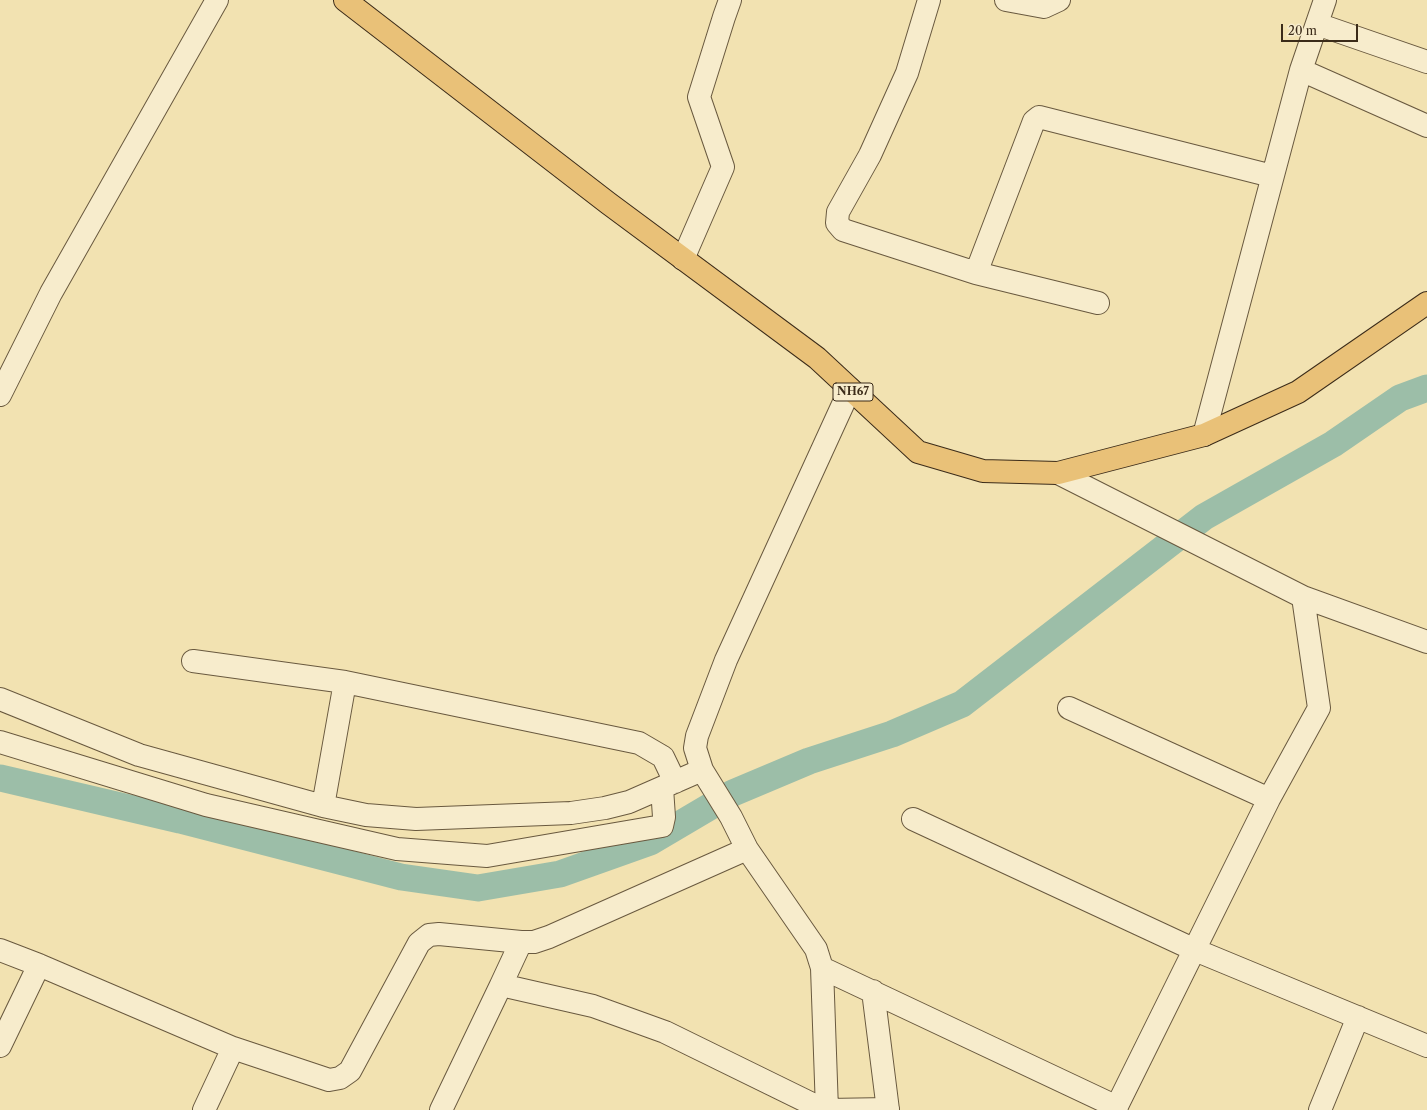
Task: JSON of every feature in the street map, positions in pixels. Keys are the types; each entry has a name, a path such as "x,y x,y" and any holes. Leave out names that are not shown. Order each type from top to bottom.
{"highway":[{"name":"NH67","path":"345,0 608,203 817,358 918,452 983,471 1058,473 1204,435 1298,392 1427,304"}],"street":[{"path":"0,395 50,293 217,0"},
{"path":"683,259 723,167 699,97 730,0"},
{"path":"928,0 907,73 870,155 838,212 838,223 843,230 976,273 1098,302"},
{"path":"1006,0 1044,7 1058,0"},
{"path":"1204,435 1301,70 1325,0"},
{"path":"1317,24 1427,62"},
{"path":"1301,70 1427,126"},
{"path":"976,273 1034,121 1039,117 1272,176"},
{"path":"827,1110 822,968 816,949 746,849 731,816 706,774 695,748 697,736 723,667 850,389"},
{"path":"1058,473 1303,597 1427,642"},
{"path":"822,968 1116,1108 1269,799 1319,708 1303,597"},
{"path":"0,742 206,806 397,849 487,856 662,826 668,785 663,757 639,742 345,682 193,661"},
{"path":"323,806 345,682"},
{"path":"0,699 139,755 323,806 366,815 416,819 571,814 629,802 668,785 706,774"},
{"path":"1069,708 1269,799"},
{"path":"914,819 1195,950 1427,1046"},
{"path":"0,950 39,965 233,1048 329,1080 340,1078 350,1071 419,942 429,935 439,934 534,942 549,937 746,849"},
{"path":"441,1110 502,985 521,942"},
{"path":"0,1046 39,965"},
{"path":"502,985 593,1006 665,1032 806,1102 827,1110 888,1110 873,991"},
{"path":"1320,1110 1358,1017"},
{"path":"204,1110 233,1048"}],"waterway":[{"path":"0,778 180,820 401,877 478,888 560,874 650,842 733,793 809,761 892,734 962,704 1204,517 1333,444 1400,398 1427,388"}]}
